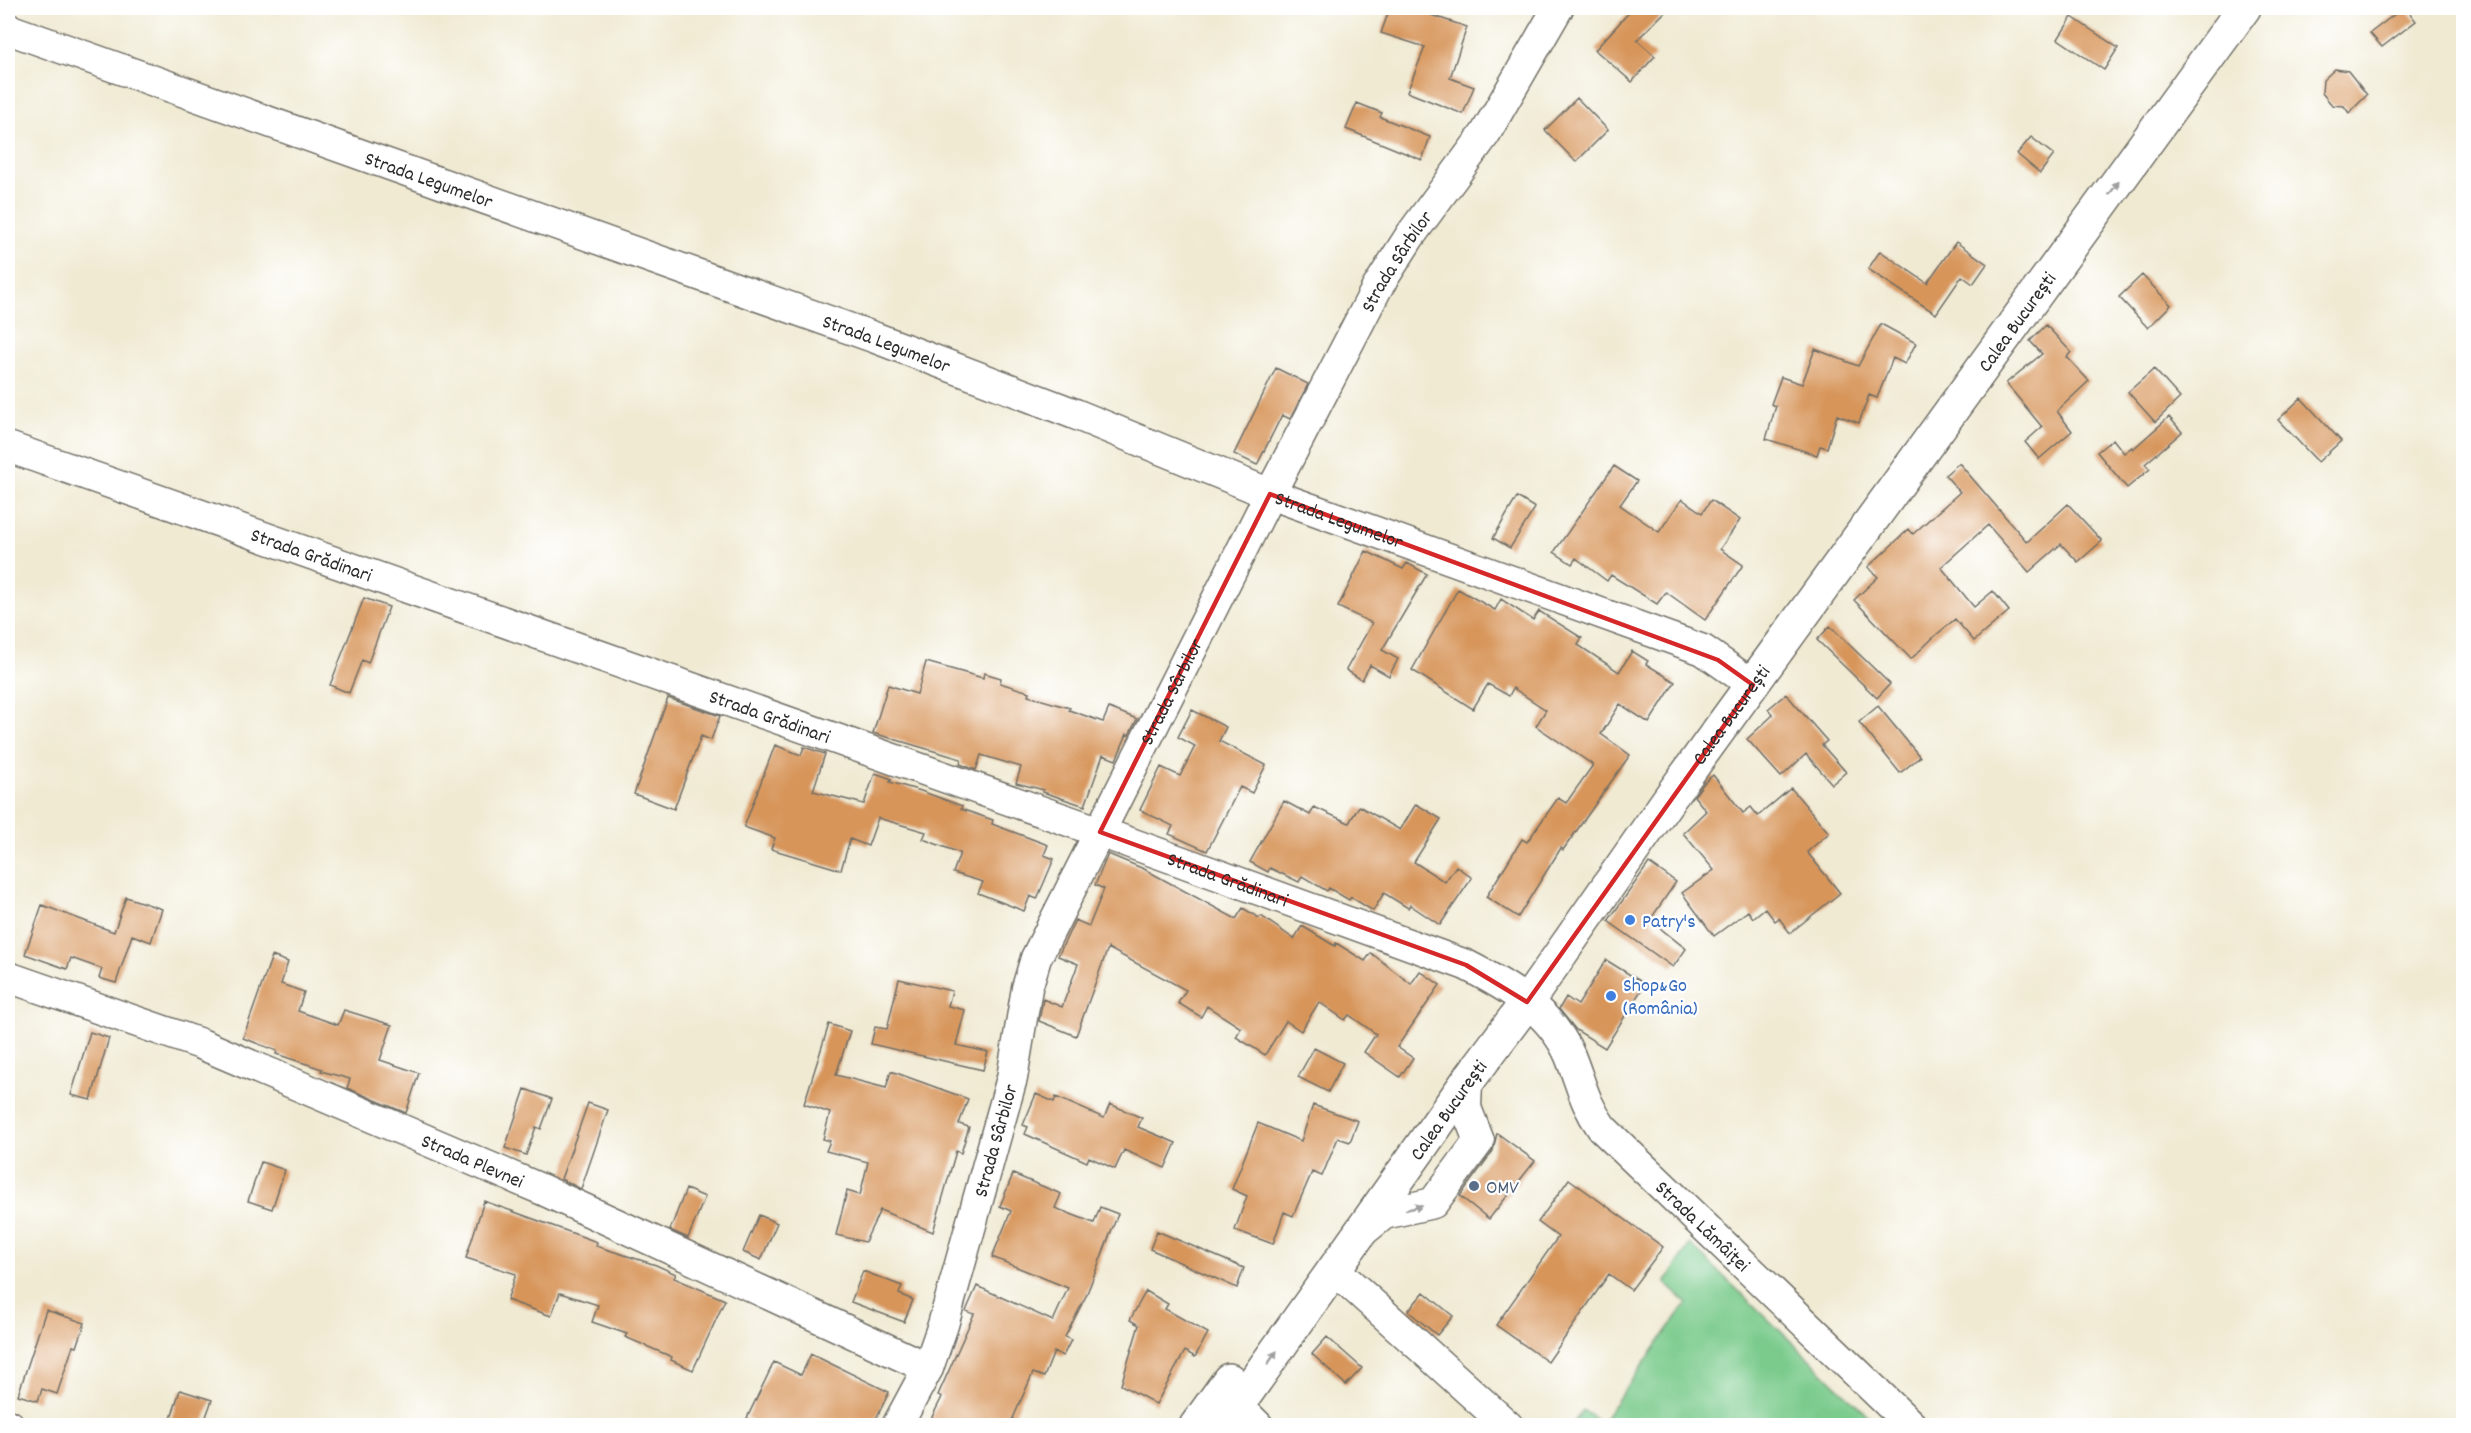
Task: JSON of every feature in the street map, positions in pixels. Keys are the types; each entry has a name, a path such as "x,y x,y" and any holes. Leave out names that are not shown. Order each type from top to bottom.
{"main road":[{"name":"Calea București","path":"1235,1412 1519,996 1665,805 1745,679 2216,8"},
{"name":"Calea București","path":"1745,679 2244,8"},
{"name":"Calea București","path":"1196,1425 1235,1412 1467,1082 1519,996"}],"street":[{"name":"Strada Sârbilor","path":"897,1425 928,1368 943,1325 1012,1078 1021,1017 1036,958 1270,494 1377,288 1410,236 1485,134 1558,8"},
{"name":"Strada Legumelor","path":"8,29 876,338 1075,414 1270,494 1702,650 1745,679"},
{"name":"Strada Grădinari","path":"8,447 1100,832 1466,965 1519,996"},
{"name":"Strada Plevnei","path":"8,977 201,1044 543,1190 928,1368"},
{"name":"Strada Lămâiței","path":"1519,996 1543,1016 1569,1055 1589,1110 1602,1128 1912,1425"},
{"path":"1363,1231 1384,1214 1433,1203 1479,1141 1466,1108 1467,1082"},
{"path":"1335,1270 1508,1425"}],"highlighted area":[{"path":"1270,494 1718,660 1753,685 1527,1002 1466,965 1100,832"}],"green space":[{"path":"1690,1244 1878,1425 1572,1425 1583,1410 1601,1423 1687,1303 1665,1283"}],"building":[{"path":"1390,8 1410,8 1467,27 1450,78 1474,87 1463,114 1407,92 1425,47 1381,33"},
{"path":"1633,8 1669,8 1637,40 1655,56 1632,82 1595,50"},
{"path":"2406,8 2416,21 2382,47 2370,33"},
{"path":"2072,17 2118,48 2104,70 2058,39"},
{"path":"2335,69 2348,71 2367,95 2349,113 2344,106 2332,105 2322,93 2323,80"},
{"path":"1577,98 1608,130 1576,162 1545,130"},
{"path":"1357,103 1382,113 1380,117 1430,137 1422,160 1346,129"},
{"path":"2031,137 2054,155 2040,173 2017,154"},
{"path":"1956,242 1987,264 1973,284 1962,276 1936,314 1868,269 1880,251 1927,283"},
{"path":"2142,275 2171,305 2148,328 2119,297"},
{"path":"1881,324 1916,343 1905,364 1893,358 1877,398 1869,395 1859,423 1837,415 1827,448 1820,446 1817,455 1766,439 1776,406 1771,404 1781,377 1802,384 1815,349 1858,366"},
{"path":"2046,325 2071,352 2067,357 2089,381 2057,411 2072,431 2039,459 2025,442 2042,427 2006,383 2042,354 2030,341"},
{"path":"1276,368 1308,384 1290,419 1282,415 1257,465 1234,454"},
{"path":"2154,369 2180,398 2155,422 2128,392"},
{"path":"2301,398 2341,441 2318,462 2278,420"},
{"path":"2169,417 2182,432 2145,464 2150,469 2127,488 2097,452 2113,439 2124,453 2132,447 2133,449"},
{"path":"1959,463 2027,542 2068,504 2102,541 2078,562 2061,544 2029,572 1988,525 1941,567 1974,607 1993,591 2009,611 1974,641 1955,619 1911,659 1854,600 1878,577 1868,567 1909,529 1913,534 1960,492 1945,475"},
{"path":"1614,466 1637,481 1620,505 1659,532 1682,499 1702,513 1711,500 1740,520 1720,549 1743,565 1705,620 1666,592 1657,604 1611,575 1607,581 1576,558 1572,564 1554,552"},
{"path":"1517,497 1535,508 1510,548 1493,538"},
{"path":"1366,551 1403,569 1407,563 1427,574 1382,650 1398,659 1389,676 1370,665 1362,680 1346,670 1372,623 1338,607"},
{"path":"1458,589 1495,610 1501,599 1533,620 1539,611 1582,638 1578,645 1619,672 1632,651 1648,661 1646,664 1675,682 1649,723 1620,704 1601,734 1630,755 1563,850 1561,848 1518,917 1486,897 1522,839 1527,842 1558,798 1566,803 1593,765 1536,726 1546,710 1513,688 1509,696 1488,684 1473,709 1412,670"},
{"path":"364,598 389,607 368,663 362,660 349,693 330,685"},
{"path":"1830,626 1890,684 1877,698 1817,640"},
{"path":"926,662 983,678 984,673 1001,678 1000,683 1029,692 1028,696 1070,708 1069,710 1103,722 1109,708 1137,719 1129,735 1127,734 1116,760 1103,755 1085,806 1043,792 1044,790 1016,783 1021,767 981,755 976,770 960,764 961,759 873,733 888,685 917,694"},
{"path":"1786,694 1827,741 1822,745 1846,772 1832,784 1806,754 1781,777 1747,739 1773,715 1768,709"},
{"path":"668,698 720,716 711,740 701,736 674,809 634,794"},
{"path":"1878,706 1920,757 1900,773 1859,722"},
{"path":"1192,710 1226,727 1219,741 1266,765 1252,793 1240,787 1207,851 1169,834 1173,826 1140,810 1161,767 1180,776 1195,746 1178,737"},
{"path":"775,745 801,755 804,747 825,754 813,791 864,804 875,773 892,779 890,782 962,806 961,809 993,820 992,824 1048,845 1044,855 1054,859 1037,899 1030,896 1024,911 978,893 983,882 953,873 960,853 923,839 926,832 878,818 868,846 850,839 841,870 771,849 775,838 744,827"},
{"path":"1713,775 1743,813 1751,807 1758,816 1791,788 1829,833 1807,852 1840,893 1790,933 1779,918 1775,921 1765,908 1753,918 1748,911 1714,936 1682,893 1714,870 1683,833 1706,811 1694,796"},
{"path":"1284,801 1310,815 1314,807 1349,823 1359,806 1400,830 1416,804 1441,819 1414,862 1445,882 1456,866 1472,878 1440,925 1410,905 1408,908 1384,893 1373,911 1351,897 1349,900 1329,888 1327,891 1302,876 1299,882 1270,868 1268,872 1250,862"},
{"path":"1108,854 1144,869 1236,919 1243,908 1259,918 1261,916 1294,939 1302,926 1365,961 1371,953 1411,984 1420,971 1440,985 1397,1047 1413,1058 1400,1077 1364,1052 1376,1034 1349,1015 1345,1020 1319,1002 1301,1031 1286,1021 1265,1055 1236,1037 1241,1028 1207,1006 1201,1017 1178,1003 1186,990 1108,948 1076,1036 1039,1021 1043,999 1062,1007 1078,964 1058,956 1075,920 1089,926 1104,889 1095,885"},
{"path":"1649,863 1676,882 1650,920 1686,949 1673,967 1608,921"},
{"path":"126,897 162,909 151,942 132,935 116,983 99,978 102,969 71,958 67,969 25,954 42,905 114,932"},
{"path":"272,956 288,962 281,984 304,992 298,1011 338,1025 344,1010 392,1025 380,1060 419,1073 406,1113 347,1088 350,1079 276,1054 277,1051 243,1038"},
{"path":"1606,960 1645,984 1605,1048 1576,1030 1559,1009 1566,997 1578,1005"},
{"path":"899,979 952,991 948,1006 965,1010 956,1045 988,1052 983,1070 871,1044 875,1027 887,1029"},
{"path":"829,1024 850,1031 836,1075 886,1088 891,1071 968,1099 959,1124 969,1127 961,1153 956,1151 933,1232 880,1210 865,1242 836,1235 847,1191 860,1195 868,1162 826,1151 830,1141 823,1139 830,1113 804,1104"},
{"path":"90,1032 109,1038 91,1100 71,1095"},
{"path":"1314,1048 1343,1063 1328,1092 1298,1077"},
{"path":"525,1089 552,1099 541,1129 536,1127 526,1155 505,1148"},
{"path":"1036,1094 1054,1102 1056,1097 1104,1118 1110,1104 1142,1118 1138,1127 1176,1143 1165,1168 1124,1150 1115,1169 1089,1157 1087,1162 1025,1134 1028,1127 1023,1125"},
{"path":"588,1103 608,1110 581,1189 561,1179"},
{"path":"1313,1105 1358,1121 1350,1142 1338,1138 1322,1176 1312,1172 1293,1216 1284,1212 1273,1244 1235,1230 1247,1196 1232,1189 1258,1123 1301,1141"},
{"path":"1497,1133 1535,1161 1489,1219 1460,1196 1493,1151"},
{"path":"261,1162 285,1170 272,1209 248,1201"},
{"path":"1013,1174 1061,1194 1055,1208 1094,1223 1100,1207 1118,1214 1086,1296 1065,1337 1071,1340 1063,1356 1054,1352 1044,1377 1033,1373 1010,1425 928,1425 942,1397 938,1395 974,1314 966,1311 977,1286 1053,1321 1068,1288 992,1257 1011,1211 1000,1206"},
{"path":"1569,1179 1663,1247 1631,1290 1609,1274 1548,1362 1496,1325 1558,1237 1538,1222"},
{"path":"686,1189 705,1197 688,1238 670,1230"},
{"path":"484,1201 597,1242 596,1246 656,1265 676,1274 674,1278 725,1300 693,1370 671,1360 672,1357 625,1337 627,1334 592,1322 598,1305 560,1293 551,1316 507,1300 516,1274 466,1258"},
{"path":"759,1215 777,1223 761,1260 743,1252"},
{"path":"1157,1231 1244,1268 1237,1288 1150,1249"},
{"path":"863,1271 902,1286 899,1294 913,1300 904,1322 851,1302"},
{"path":"1146,1291 1168,1304 1165,1309 1208,1333 1195,1357 1185,1351 1156,1404 1121,1385 1139,1325 1130,1320"},
{"path":"1424,1292 1453,1316 1437,1335 1408,1311"},
{"path":"46,1310 85,1323 77,1347 73,1346 57,1394 42,1389 38,1401 18,1395"},
{"path":"1327,1337 1362,1368 1346,1385 1312,1354"},
{"path":"811,1354 889,1392 873,1425 761,1425 747,1418 774,1362 801,1375"},
{"path":"180,1390 212,1400 203,1425 169,1425"}],"place":[{"name":"Patry's","path":"1630,920"},
{"name":"Shop&Go (România)","path":"1611,996"},
{"name":"OMV","path":"1474,1186"}]}
